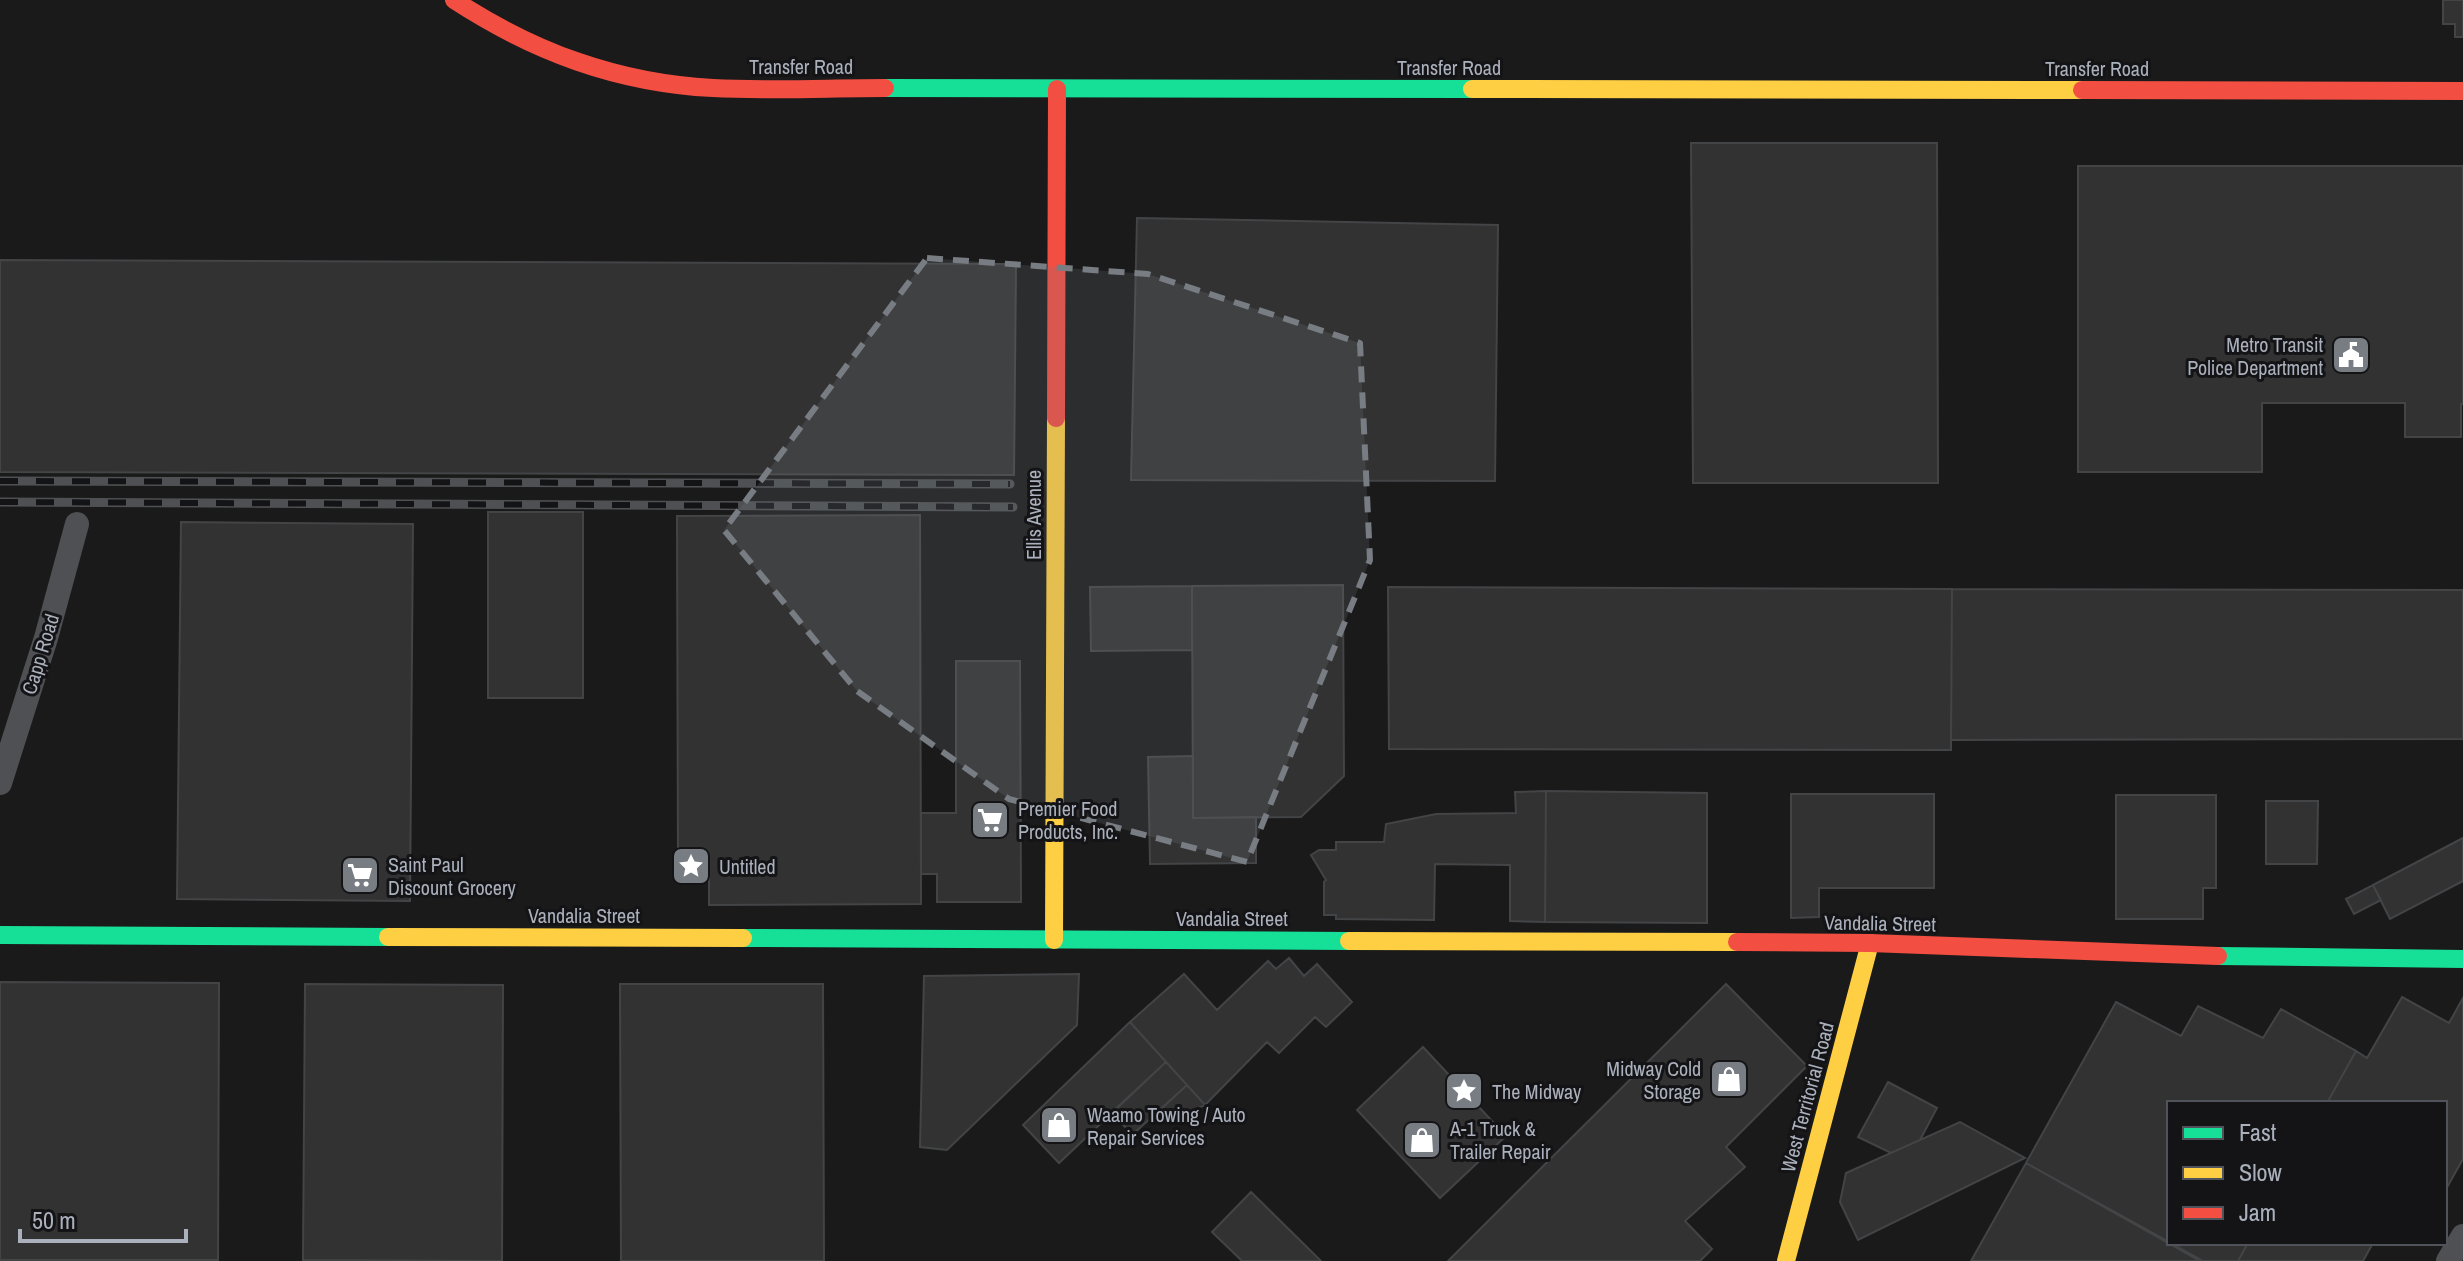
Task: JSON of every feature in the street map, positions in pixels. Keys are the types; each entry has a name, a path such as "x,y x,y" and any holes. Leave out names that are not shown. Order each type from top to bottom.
{"street":[{"name":"Transfer Road","path":"454,0 525,44 570,62 664,84 713,88 2463,91"},
{"name":"Ellis Avenue","path":"1054,940 1057,89"},
{"name":"Capp Road","path":"0,783 46,638 77,524"},
{"name":"Vandalia Street","path":"0,935 1870,943 2246,957 2463,959"},
{"name":"West Territorial Road","path":"1786,1261 1870,943"},
{"path":"2448,1261 2463,1236"}],"highlighted area":[{"path":"927,258 1148,274 1360,343 1370,560 1247,862 1009,799 857,691 724,530"}],"building":[{"path":"2443,0 2463,0 2463,37 2455,37 2455,24 2443,24"},
{"path":"1691,143 1937,143 1938,483 1693,483"},
{"path":"2078,166 2463,166 2461,437 2405,437 2405,403 2262,403 2262,472 2078,472"},
{"path":"1137,218 1498,225 1495,481 1131,480"},
{"path":"0,260 1016,264 1014,475 0,472"},
{"path":"488,512 583,512 583,698 488,698"},
{"path":"920,515 921,904 709,905 709,865 678,866 677,516"},
{"path":"181,522 413,524 410,901 177,899"},
{"path":"1343,585 1344,776 1301,817 1193,818 1192,586"},
{"path":"1192,586 1192,650 1091,651 1090,587"},
{"path":"1388,587 1952,589 1951,750 1389,749"},
{"path":"1952,589 2463,590 2463,739 1951,740"},
{"path":"956,661 1020,661 1021,902 937,902 937,874 921,874 921,813 956,813"},
{"path":"1193,756 1193,818 1256,817 1256,863 1150,864 1148,757"},
{"path":"1546,791 1707,793 1707,923 1545,922"},
{"path":"1546,791 1545,922 1510,921 1510,865 1435,864 1434,920 1336,919 1336,915 1324,915 1326,880 1311,855 1319,850 1336,850 1336,842 1384,842 1386,824 1436,814 1516,813 1515,792"},
{"path":"1791,794 1934,794 1934,888 1819,888 1819,917 1791,918"},
{"path":"2116,795 2216,795 2216,888 2203,888 2203,919 2116,919"},
{"path":"2266,801 2318,801 2317,864 2266,864"},
{"path":"2463,838 2463,881 2390,919 2373,885"},
{"path":"2373,885 2381,900 2354,914 2346,899"},
{"path":"1289,958 1304,976 1317,964 1352,1002 1326,1027 1315,1017 1279,1053 1267,1042 1205,1105 1130,1022 1184,974 1217,1010 1268,961 1276,969"},
{"path":"1079,974 1077,1025 947,1150 920,1147 924,976"},
{"path":"0,982 219,983 218,1260 0,1260"},
{"path":"305,984 503,985 502,1261 303,1260"},
{"path":"620,984 823,984 824,1261 621,1261"},
{"path":"1726,984 1807,1066 1726,1147 1745,1167 1685,1221 1712,1249 1700,1261 1448,1261"},
{"path":"2402,997 2449,1023 2463,998 2463,1159 2447,1187 2447,1101 2328,1101 2356,1051 2367,1058"},
{"path":"2116,1002 2181,1036 2198,1006 2263,1038 2281,1009 2356,1051 2328,1101 2167,1101 2167,1241 2026,1163"},
{"path":"1130,1022 1166,1062 1059,1163 1023,1125"},
{"path":"1423,1047 1506,1136 1440,1198 1357,1110"},
{"path":"1166,1062 1187,1085 1132,1135 1112,1112"},
{"path":"1888,1082 1937,1108 1920,1140 1891,1153 1858,1137"},
{"path":"1187,1085 1205,1105 1169,1122 1159,1111"},
{"path":"1960,1122 2025,1158 1858,1240 1840,1202 1846,1173"},
{"path":"2026,1163 2200,1261 1971,1261"},
{"path":"1251,1192 1321,1261 1242,1261 1212,1232"},
{"path":"2175,1245 2247,1245 2238,1261 2203,1261"},
{"path":"2247,1245 2372,1245 2363,1261 2238,1261"}],"railway":[{"path":"0,481 1010,484"},
{"path":"0,502 1013,507"}],"traffic: fast":[{"path":"885,88 1472,89"},
{"path":"0,935 388,937"},
{"path":"743,938 1349,941"},
{"path":"2218,956 2463,959"}],"traffic: slow":[{"path":"1472,89 2082,90"},
{"path":"1054,940 1056,418"},
{"path":"388,937 743,938"},
{"path":"1349,941 1737,942"},
{"path":"1786,1261 1870,943"}],"traffic: jam":[{"path":"454,0 484,19 546,49 610,72 643,79 734,89 885,88"},
{"path":"1056,418 1057,89"},
{"path":"2082,90 2463,91"},
{"path":"1737,942 1870,943 2218,956"}],"place":[{"name":"Metro Transit Police Department","path":"2351,355"},
{"name":"Premier Food Products, Inc.","path":"990,820"},
{"name":"Untitled","path":"691,866"},
{"name":"Saint Paul Discount Grocery","path":"360,875"},
{"name":"Midway Cold Storage","path":"1729,1079"},
{"name":"The Midway","path":"1464,1091"},
{"name":"Waamo Towing / Auto Repair Services","path":"1059,1125"},
{"name":"A-1 Truck & Trailer Repair","path":"1422,1140"}]}
